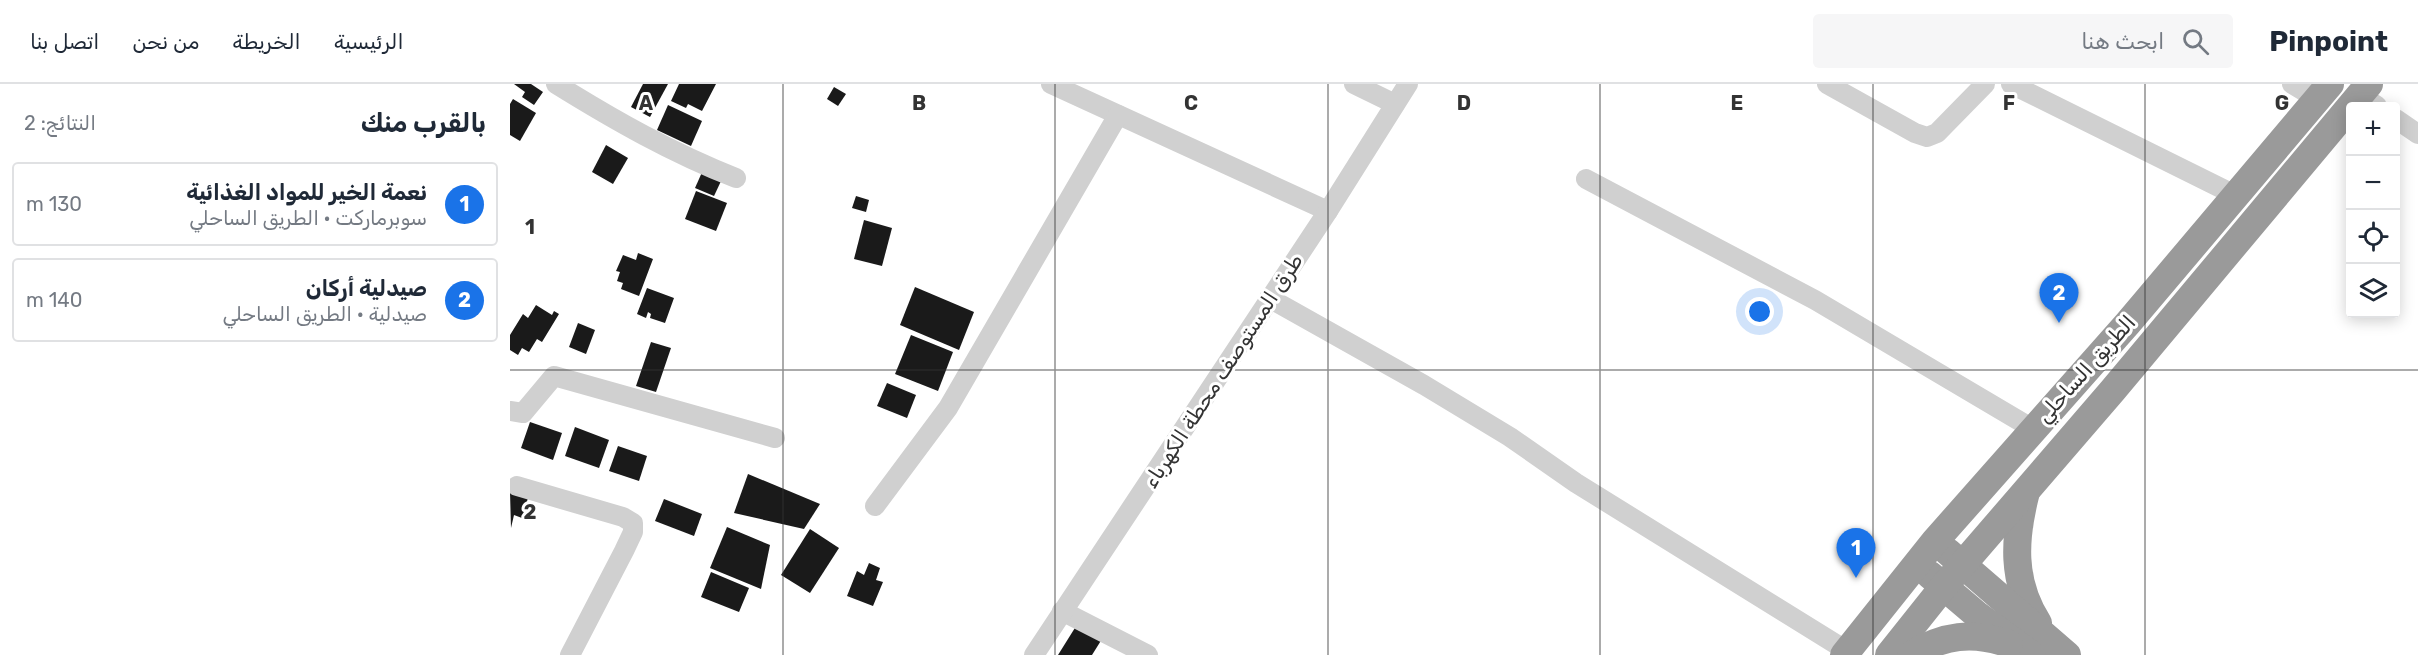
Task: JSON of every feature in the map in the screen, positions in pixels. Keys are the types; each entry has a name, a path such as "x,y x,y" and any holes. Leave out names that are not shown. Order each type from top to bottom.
{"highway":[{"name":"الطريق الساحلي","path":"1845,653 1935,542 2128,323 2323,92"},
{"name":"الطريق الساحلي","path":"1889,655 1962,564 2368,95"},
{"path":"2028,487 2020,514 2016,561 2020,585 2043,649"},
{"path":"1935,542 1962,564 2043,649"},
{"path":"1917,564 1976,614 2043,649"},
{"path":"1911,655 1936,641 1962,635 2043,649"}],"street":[{"path":"556,84 609,117 689,160 736,178"},
{"path":"1051,84 1328,211"},
{"path":"1354,84 1395,104"},
{"name":"طرق المستوصف محطة الكهرباء","path":"1034,655 1328,211 1408,84"},
{"path":"1827,84 1915,133 1927,137 1937,133 1985,84"},
{"path":"2011,84 2235,195"},
{"path":"2292,84 2323,92"},
{"path":"875,506 948,408 1118,116"},
{"path":"2400,122 2418,134"},
{"path":"1586,179 1815,300 2033,429"},
{"path":"1269,298 1424,385 1510,437 1576,483 1845,653"},
{"path":"510,411 523,413 554,376 775,438"},
{"path":"517,486 624,517 633,523 633,532 624,551 570,655"},
{"path":"1062,610 1148,655"}],"building":[{"path":"514,84 531,84 543,92 534,105 522,97 525,92"},
{"path":"643,84 668,84 650,117 631,107"},
{"path":"679,84 716,84 702,111 688,104 686,108 671,101"},
{"path":"834,87 846,94 838,106 827,99"},
{"path":"513,99 536,113 520,141 510,135 510,104"},
{"path":"668,105 702,121 691,146 657,130"},
{"path":"606,145 628,158 613,184 592,172"},
{"path":"703,170 722,179 714,196 695,188"},
{"path":"696,191 727,203 716,231 685,219"},
{"path":"856,196 869,200 866,212 852,208"},
{"path":"864,220 892,228 882,266 854,259"},
{"path":"638,253 653,259 639,296 621,289 623,283 617,281 620,272 616,271 623,255 636,260"},
{"path":"915,287 974,312 959,350 900,325"},
{"path":"647,288 674,298 665,323 650,318 651,314 648,312 646,318 637,314"},
{"path":"536,305 552,315 554,311 559,314 542,342 537,339 529,352 522,348 518,355 510,350 510,335 523,314 528,318"},
{"path":"578,323 595,330 586,354 569,347"},
{"path":"911,335 953,352 938,391 895,374"},
{"path":"651,342 671,348 656,392 636,386"},
{"path":"887,383 916,395 907,418 877,406"},
{"path":"530,422 562,433 553,460 521,448"},
{"path":"575,427 609,440 599,468 565,456"},
{"path":"618,446 647,456 639,481 609,471"},
{"path":"748,474 820,504 804,529 734,513"},
{"path":"510,492 528,498 522,518 514,515 511,528"},
{"path":"664,499 702,514 694,536 655,521"},
{"path":"727,527 770,545 761,589 710,568"},
{"path":"810,529 839,548 810,593 781,575"},
{"path":"869,563 880,568 876,580 883,582 873,606 847,596 857,571 864,575"},
{"path":"711,572 749,588 739,612 701,597"},
{"path":"1078,623 1102,639 1092,655 1058,655"}],"place":[{"name":"صيدلية أركان","path":"2059,323"},
{"name":"نعمة الخير للمواد الغذائية","path":"1856,578"}]}
